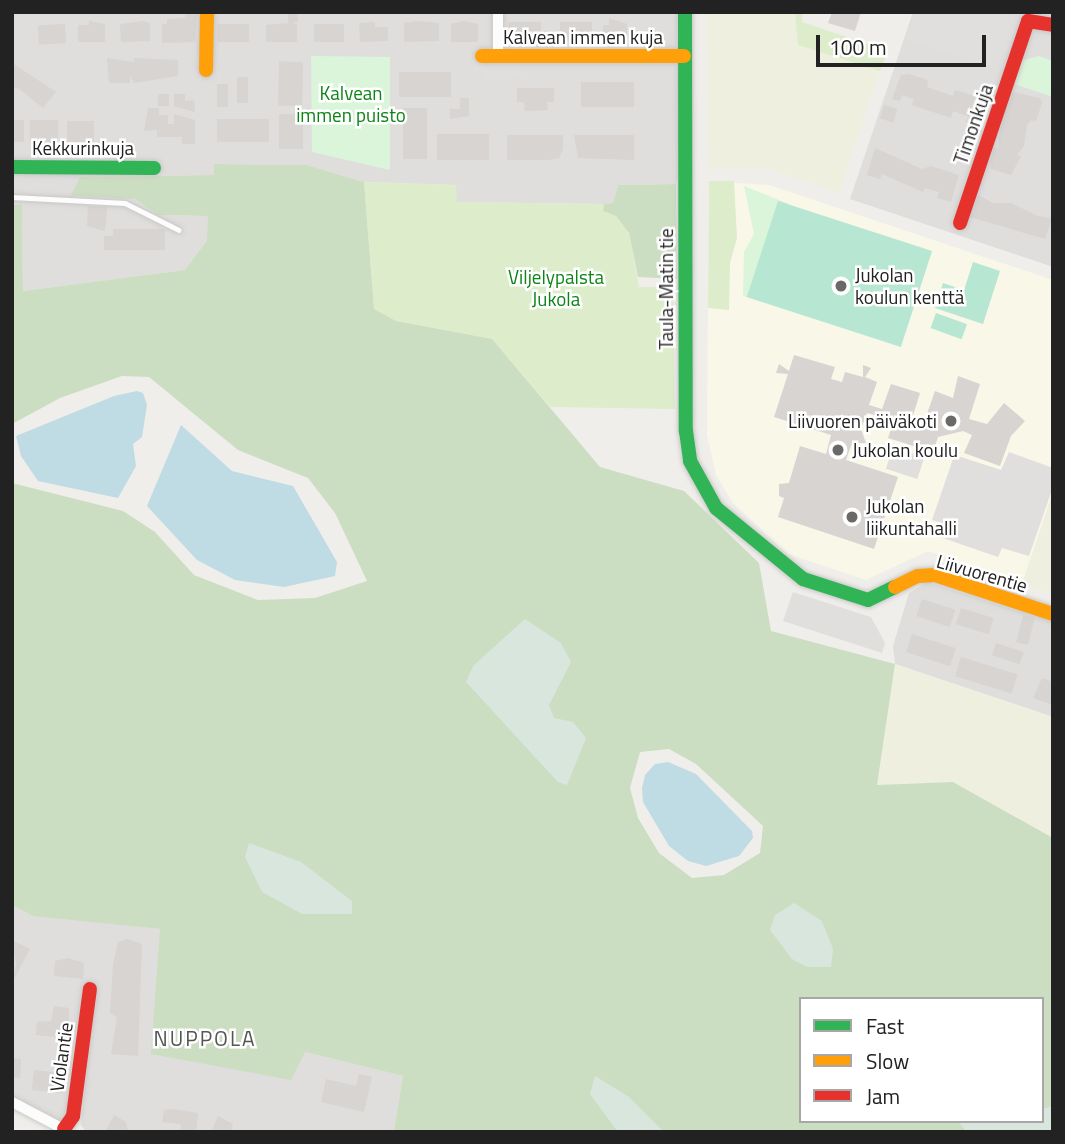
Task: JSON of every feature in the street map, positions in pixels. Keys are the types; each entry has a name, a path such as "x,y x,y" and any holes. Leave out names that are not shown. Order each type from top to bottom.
{"street":[{"path":"206,70 207,12"},
{"path":"498,12 498,56"},
{"name":"Taula-Matin tie","path":"685,12 687,443 702,488 716,508 755,541"},
{"name":"Timonkuja","path":"960,223 1028,21 1053,25"},
{"name":"Kalvean immen kuja","path":"482,56 684,56"},
{"name":"Kekkurinkuja","path":"12,167 154,168"},
{"name":"Liivuorentie","path":"755,541 791,574 853,597 876,599 918,576 935,575 1053,614"},
{"name":"Violantie","path":"64,1131 73,1116 90,989"},
{"path":"12,1102 64,1131"}],"lane":[{"path":"12,197 125,203 179,230"}],"shaded area":[{"path":"12,12 679,12 679,172 676,184 618,185 613,203 604,204 456,202 456,185 364,182 307,165 214,164 215,175 81,177 72,196 135,199 158,215 208,216 208,241 186,270 23,291 22,206 12,205"},
{"path":"913,12 1053,12 1053,267 850,199"},
{"path":"915,12 1009,12 1006,23 1016,27 1003,62 995,60 992,68 906,39"},
{"path":"472,60 521,64 521,78 487,80 483,73 474,72"},
{"path":"709,181 769,185 1053,280 1053,492 1022,584 928,551 866,580 788,554 733,503 716,475 707,435"},
{"path":"893,447 924,457 917,479 886,469"},
{"path":"1009,452 1053,468 1053,487 1029,556 1002,548 998,557 937,536 941,523 932,520 953,459 961,457 1001,470"},
{"path":"927,582 1053,622 1053,717 895,664 893,646 909,593"},
{"path":"793,592 871,617 885,643 882,653 783,621"},
{"path":"525,619 561,643 571,662 549,705 554,718 573,722 586,738 567,785 558,782 466,682 473,666"},
{"path":"249,843 301,862 352,901 352,914 302,914 262,892 245,857"},
{"path":"794,903 822,921 833,949 831,967 807,967 792,959 770,930 775,915"},
{"path":"12,905 29,914 160,929 305,1052 403,1076 394,1129 401,1132 86,1132 81,1125 95,986 83,985 68,1112 61,1121 12,1096"},
{"path":"595,1076 629,1097 664,1132 618,1132 590,1094"},
{"path":"1053,1107 1053,1132 966,1132 960,1123 1044,1123 1044,1109"}],"green space":[{"path":"706,12 797,12 798,45 880,71 839,193 769,169 708,169"},
{"path":"795,12 803,12 802,22 888,51 880,71 798,45"},
{"name":"Kalvean immen puisto","path":"311,56 390,57 390,170 312,152"},
{"path":"1039,56 1053,61 1053,97 1014,84 1021,61"},
{"path":"214,164 307,165 364,182 374,309 396,321 492,339 600,467 684,491 759,563 771,631 895,664 877,785 953,782 1053,838 1053,1107 1044,1109 1044,997 799,997 799,1123 960,1123 966,1132 401,1132 394,1129 403,1076 305,1052 291,1080 151,1054 160,929 33,916 12,905 12,483 123,511 155,532 194,575 258,600 315,598 367,581 335,513 308,478 238,450 149,377 122,376 60,398 12,424 12,205 22,205 23,291 185,270 207,241 208,216 158,215 135,199 71,196 80,177 214,175","holes":["669,749 696,764 763,826 760,853 724,875 692,878 659,853 638,818 630,788 640,752"]},
{"path":"709,181 734,181 737,238 730,263 729,310 708,308"},
{"name":"Viljelypalsta Jukola","path":"364,182 456,185 457,202 604,204 603,211 616,216 629,233 639,287 673,287 675,409 550,407 492,339 396,321 374,309"},
{"path":"676,184 677,279 638,277 629,233 616,216 603,211 604,204 613,203 618,185"},
{"path":"744,186 789,204 757,300 743,296 744,252 754,234"},
{"name":"Jukolan koulun kenttä","path":"778,201 932,251 901,347 747,297"},
{"path":"973,262 1000,271 983,324 935,308 943,283 964,290"},
{"path":"936,313 967,324 962,339 931,328"},
{"path":"1053,492 1053,594 1022,584"},
{"path":"895,664 1053,717 1053,838 953,782 877,785"}],"water":[{"path":"137,391 143,393 147,405 142,437 133,444 136,466 118,498 38,481 21,456 16,436 114,396"},
{"path":"181,425 232,471 293,486 337,562 335,576 284,587 235,580 197,560 147,506"},
{"path":"668,762 696,774 752,831 753,838 739,856 706,866 688,861 669,846 643,802 642,788 645,775 655,764"}],"building":[{"path":"288,12 297,12 298,22 292,22 297,25 297,42 266,42 266,25 288,23"},
{"path":"832,12 861,12 855,31 828,23"},
{"path":"185,14 197,14 195,42 162,43 162,24 167,24 167,19 185,18"},
{"path":"609,18 627,24 627,41 603,41 603,25 609,25"},
{"path":"89,21 105,24 105,42 78,42 78,25 89,25"},
{"path":"144,21 150,23 150,41 121,42 120,24"},
{"path":"463,21 478,24 478,42 451,42 451,24"},
{"path":"375,22 375,27 388,27 388,41 360,42 359,23"},
{"path":"508,22 541,22 541,42 508,42"},
{"path":"560,22 592,22 592,41 560,41"},
{"path":"404,23 439,23 439,41 404,42"},
{"path":"65,24 66,43 39,44 38,25"},
{"path":"217,24 249,24 249,42 217,42"},
{"path":"314,24 344,24 344,42 314,42"},
{"path":"107,58 134,62 134,58 178,60 178,76 134,83 130,76 130,83 109,83"},
{"path":"279,62 303,62 302,106 278,106"},
{"path":"12,63 56,92 43,108 18,88 12,89"},
{"path":"399,72 451,72 451,97 399,97"},
{"path":"908,74 928,80 927,87 953,96 955,90 975,96 981,101 974,125 966,123 968,116 953,111 951,118 912,105 914,99 902,95 900,101 892,99 901,75"},
{"path":"237,77 248,77 248,103 237,103"},
{"path":"581,82 634,82 634,107 581,107"},
{"path":"217,84 228,84 228,107 217,107"},
{"path":"517,88 554,88 554,102 547,102 548,110 525,111 524,102 517,102"},
{"path":"1012,92 1040,98 1042,103 1036,121 1031,120 1027,125 1024,146 1017,155 1021,156 1011,175 991,169 990,161 994,147 998,149 1001,119"},
{"path":"158,94 169,94 169,106 158,106"},
{"path":"174,94 185,94 185,101 194,100 195,112 174,106"},
{"path":"460,98 469,98 469,116 450,119 450,109 460,109"},
{"path":"884,105 897,109 893,122 880,118"},
{"path":"148,108 159,108 159,115 168,115 168,124 174,124 174,114 195,120 195,144 182,144 182,137 157,137 157,130 144,131"},
{"path":"403,108 427,108 427,159 403,159"},
{"path":"279,114 303,114 303,149 279,149"},
{"path":"217,119 269,119 269,142 217,142"},
{"path":"12,120 24,120 24,142 12,142"},
{"path":"30,120 58,120 58,142 30,142"},
{"path":"67,121 94,121 94,142 67,142"},
{"path":"967,132 979,136 975,149 963,145"},
{"path":"437,134 489,134 489,160 437,160"},
{"path":"507,135 563,135 563,149 559,158 549,160 507,160"},
{"path":"574,135 634,135 634,160 578,158"},
{"path":"875,148 922,169 931,166 959,175 951,202 937,198 939,192 925,188 923,192 882,174 880,179 867,175"},
{"path":"978,195 993,203 1011,203 1038,216 1052,218 1045,239 970,217"},
{"path":"88,206 107,207 105,231 87,226"},
{"path":"113,229 165,229 165,250 104,250 104,236 113,236"},
{"name":"Jukolan koulu","path":"794,355 835,367 831,379 842,382 845,372 863,377 863,365 871,368 865,377 877,382 869,405 882,409 891,384 920,393 911,422 923,425 935,391 953,398 958,376 980,384 969,419 987,424 1004,403 1025,421 1011,436 1000,466 964,453 972,435 963,431 938,437 933,452 888,438 894,420 867,413 861,429 866,443 852,443 846,460 898,477 874,549 778,517 784,498 779,496 779,484 789,483 800,446 826,454 831,435 774,417 788,374 776,373 779,364 789,371"},
{"path":"922,599 955,610 950,627 916,616"},
{"path":"961,608 994,618 989,634 956,624"},
{"path":"1023,615 1035,618 1028,645 1016,642"},
{"path":"912,634 956,648 950,666 906,652"},
{"path":"996,643 1024,652 1020,664 992,655"},
{"path":"961,657 1017,674 1012,693 955,676"},
{"path":"1042,678 1053,682 1053,705 1033,698"},
{"path":"127,939 142,944 138,1056 111,1054 117,1017 110,1013 113,965 118,942"},
{"path":"12,940 30,949 12,983 16,964"},
{"path":"68,958 84,963 83,979 54,976 55,961"},
{"path":"54,1006 69,1008 69,1047 57,1046 58,1037 36,1035 37,1022 51,1021"},
{"path":"12,1058 21,1059 20,1078 12,1077"},
{"path":"34,1070 65,1073 63,1093 32,1090"},
{"path":"359,1074 372,1077 364,1112 321,1102 326,1079 356,1086"},
{"path":"164,1110 198,1113 196,1132 180,1132 181,1124 162,1122"},
{"path":"114,1115 126,1122 128,1132 105,1132"},
{"path":"218,1116 233,1124 231,1132 211,1132"}],"traffic: fast":[{"path":"685,12 686,431 690,461 716,508 803,579 868,600 895,587"},
{"path":"12,167 154,168"}],"traffic: slow":[{"path":"206,70 207,12"},
{"path":"482,56 684,56"},
{"path":"895,587 918,576 935,575 1053,614"}],"traffic: jam":[{"path":"960,223 1028,21 1053,25"},
{"path":"64,1129 73,1116 90,989"}],"place":[{"name":"Jukolan koulun kenttä","path":"841,286"},
{"name":"Liivuoren päiväkoti","path":"951,421"},
{"name":"Jukolan koulu","path":"838,450"},
{"name":"Jukolan liikuntahalli","path":"852,517"}],"district":[{"name":"NUPPOLA","path":"205,1038"}]}
